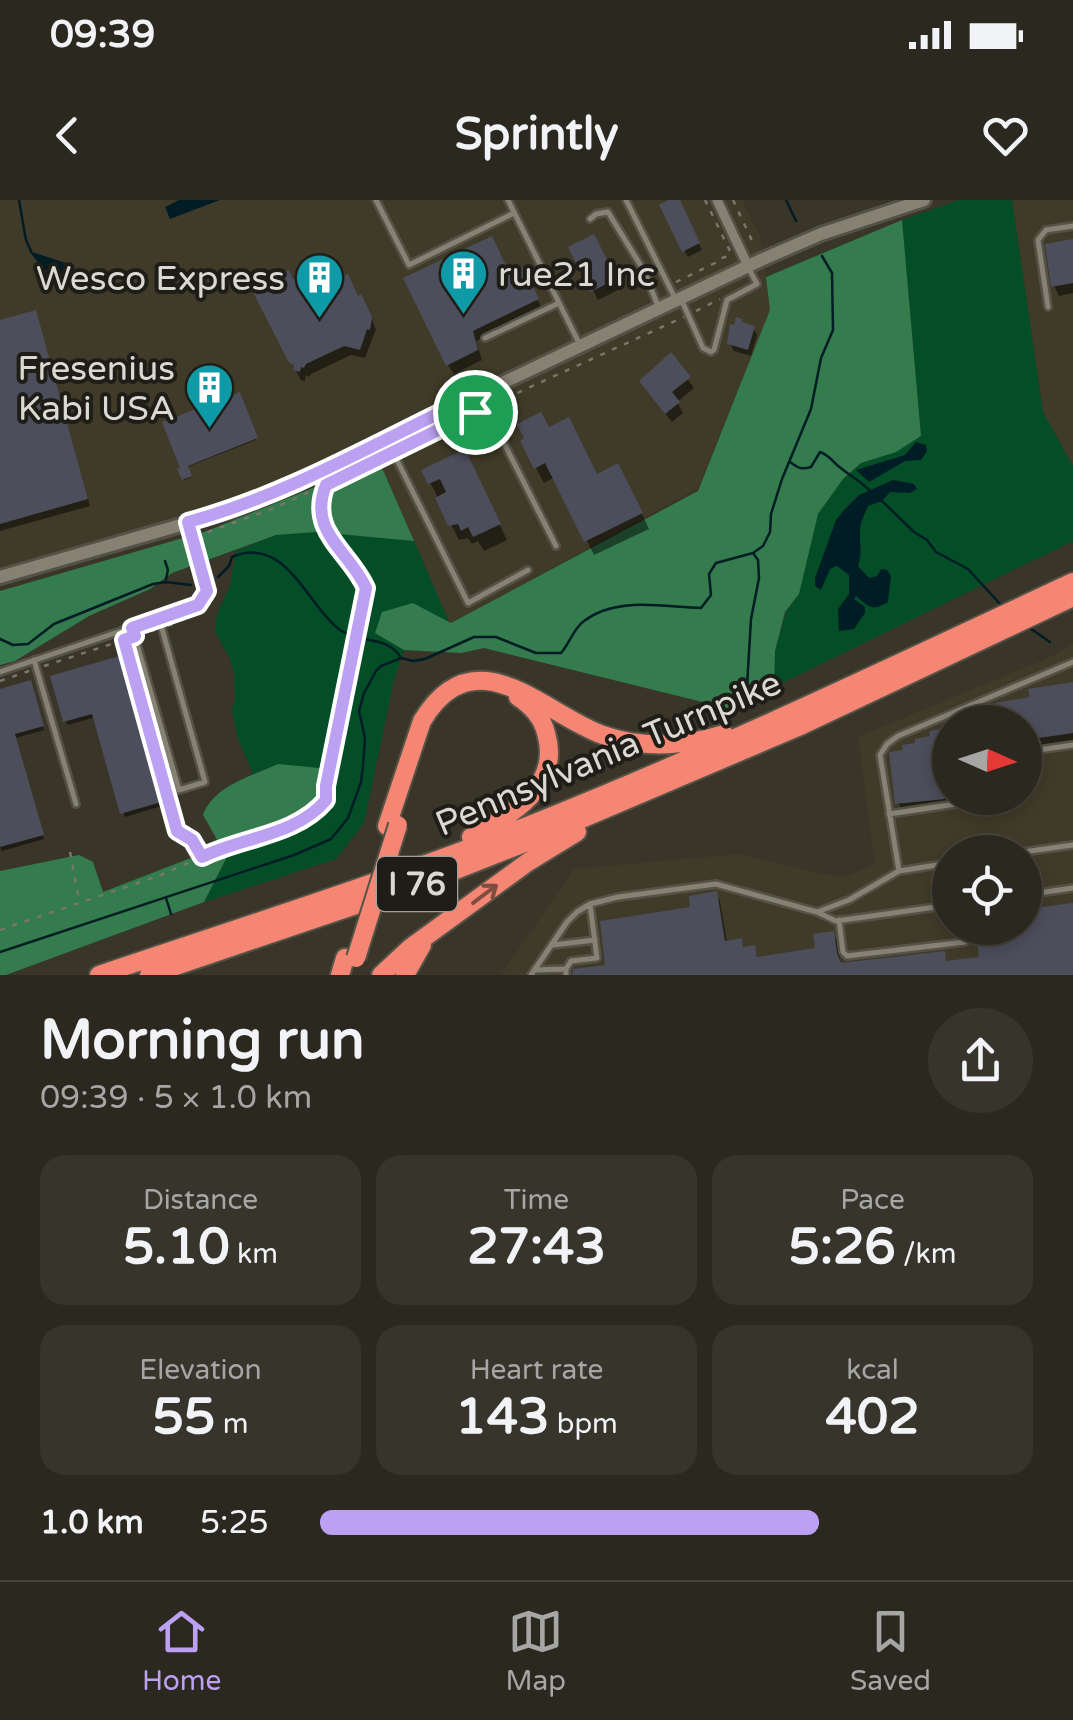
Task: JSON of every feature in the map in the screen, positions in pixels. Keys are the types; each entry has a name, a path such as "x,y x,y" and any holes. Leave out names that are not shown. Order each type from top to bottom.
{"highway":[{"name":"Pennsylvania Turnpike","path":"100,975 540,821 724,744 1073,582"},
{"name":"Pennsylvania Turnpike","path":"149,975 436,878 680,779 1073,597"},
{"path":"348,966 422,721 440,698 465,684 483,681 512,686 604,736 639,743 687,743 787,714"},
{"path":"374,881 489,828 532,796 545,776 550,751 544,725 530,705 515,695 486,688 466,692 439,709 427,727 392,826"},
{"path":"381,975 398,958 541,853 680,779"},
{"path":"405,975 428,936"}],"street":[{"path":"717,200 742,270"},
{"path":"0,577 233,510 390,445 472,406 581,346 821,234 924,200"}],"lane":[{"path":"376,200 409,264 514,212"},
{"path":"508,200 581,346"},
{"path":"626,200 703,348 711,352 728,297 756,284 742,270"},
{"path":"590,219 608,212 644,271 659,308"},
{"path":"1048,307 1038,240 1046,230 1073,226"},
{"path":"485,338 560,303"},
{"path":"472,406 506,445 556,546"},
{"path":"390,445 468,604 528,570"},
{"path":"0,672 198,605 207,591 188,522"},
{"path":"132,628 179,790 204,782 159,618"},
{"path":"34,660 76,804"},
{"path":"899,871 880,756 887,744 1073,662"},
{"path":"1042,750 1073,745"},
{"path":"889,814 932,808"},
{"path":"1042,849 1073,845"},
{"path":"817,912 862,893 899,871 932,866"},
{"path":"533,972 577,912 590,904 618,897 716,884 839,920 932,907"},
{"path":"1042,892 1073,888"},
{"path":"533,972 566,972 571,961 597,958 590,904"},
{"path":"839,920 844,955 941,945"},
{"path":"551,946 595,940"}],"path":[{"path":"706,200 730,251 729,261 742,270"},
{"path":"733,200 755,247"},
{"path":"675,283 729,256"},
{"path":"205,554 205,533 326,485 390,445 472,406 728,297"},
{"path":"0,930 284,828 313,814 326,800 366,588 324,526 320,504 329,468"},
{"path":"0,681 199,615 210,602"},
{"path":"124,640 177,831 192,840 202,857"},
{"path":"70,852 80,901"}],"shaded area":[{"path":"0,200 742,200 760,235 771,310 698,488 450,624 376,456 175,521 0,568"},
{"path":"1012,200 1073,200 1073,466 1043,412"},
{"path":"1073,644 1073,975 501,975 574,869 737,854 842,878 875,864 858,737 932,706 932,815 1042,815 1042,705 935,705"}],"green space":[{"path":"959,200 1012,200 1043,412 1073,466 1073,541 774,687 775,651 786,612 799,594 818,514 843,479 861,463 896,452 921,436 902,220"},
{"path":"902,220 921,436 896,452 861,463 843,479 818,514 799,594 785,612 775,651 774,687 735,710 484,648 461,653 404,650 375,633 382,612 413,603 451,623 698,491 770,310 766,277"},
{"path":"379,461 414,541 317,532 276,535 172,573 150,589 89,616 15,661 0,665 0,591 207,531"},
{"path":"317,532 414,541 450,624 413,603 375,633 404,650 364,823 336,859 204,902 230,851 263,840 278,764 253,774 237,736 232,709 234,673 215,631 217,614 230,586 236,551 276,535"},
{"path":"278,764 332,773 323,808 263,840 230,851 204,902 0,975 0,871 79,855 93,862 103,892 188,859 229,851 219,843 203,815 208,805 224,789"}],"water":[{"path":"179,200 220,200 170,219 165,207"},
{"path":"29,251 66,263 66,271 61,275 44,270"},
{"path":"916,442 926,445 921,460 905,461 869,482 856,470 905,455"},
{"path":"893,480 914,484 917,489 910,493 890,492 882,501 868,506 860,528 858,566 869,578 877,576 881,569 887,570 891,576 888,602 871,607 856,596 854,599 865,607 865,613 854,629 839,631 838,609 849,594 849,575 837,566 830,569 821,590 815,586 815,578 836,520 859,495"}],"building":[{"path":"680,200 700,243 682,252 659,205"},
{"path":"594,234 617,279 590,292 568,247"},
{"name":"rue21 Inc","path":"492,236 510,274 524,267 539,299 473,331 478,350 446,366 403,278"},
{"path":"1073,239 1073,283 1051,287 1045,244"},
{"name":"Wesco Express","path":"335,269 339,278 348,274 358,296 361,294 372,317 370,330 367,329 360,350 344,346 306,364 300,372 293,370 251,288 289,270 293,279 303,275 306,282"},
{"path":"36,310 88,499 0,524 0,320"},
{"path":"736,317 755,326 748,350 727,344 730,324 734,325"},
{"path":"671,352 691,377 672,392 680,402 665,414 639,381"},
{"name":"Fresenius Kabi USA","path":"240,392 258,438 188,466 192,476 182,480 162,422"},
{"path":"541,412 549,427 569,417 597,474 618,463 643,513 584,542 545,463 534,469 520,441 524,438 517,424"},
{"path":"465,449 501,524 473,537 468,527 461,531 458,524 448,526 435,498 446,492 440,479 428,484 421,470"},
{"path":"123,655 165,801 120,814 92,714 63,722 50,676"},
{"path":"31,680 44,726 15,734 44,835 0,847 0,689"},
{"path":"1073,682 1073,733 1042,738 1042,705 995,705 1030,697 1028,689"},
{"path":"932,731 932,800 895,804 889,752 903,750 902,745 930,736"},
{"path":"717,891 725,941 742,938 743,947 755,945 757,957 815,948 813,934 834,931 841,963 945,951 946,961 979,957 977,945 1042,945 1042,907 1073,903 1073,975 572,975 573,969 605,965 600,921 690,907 689,896"}],"waterway":[{"path":"19,200 31,251"},
{"path":"786,200 796,221"},
{"path":"0,952 294,855 331,839 348,818 361,782 365,738 359,711 364,693 381,666 401,658 425,659 474,637 496,637 536,653 561,653 580,624 610,608 701,608 711,595 709,574 716,563 753,553 763,546 770,532 771,514 811,409 821,358 833,330 832,273 822,256"},
{"path":"790,462 800,468 811,467 820,452 871,492"},
{"path":"881,500 936,552 968,569 1001,605"},
{"path":"746,703 751,619 759,578 758,560 753,553"},
{"path":"218,577 232,557 267,555 294,576 340,630 389,646 401,658"},
{"path":"165,561 166,579"},
{"path":"0,639 13,645 28,644 54,624 153,584 191,585"},
{"path":"1027,626 1050,642"},
{"path":"166,898 171,914"}],"place":[{"name":"rue21 Inc","path":"463,316"},
{"name":"Wesco Express","path":"320,320"},
{"name":"Fresenius Kabi USA","path":"210,430"}],"route":[{"path":"468,399 475,412 326,485 320,516 363,581 366,595 356,628 326,800 313,814 284,828 202,857 192,840 177,831 124,640 135,636 132,628 198,605 207,591 188,522 233,510 316,475 468,399"}]}
